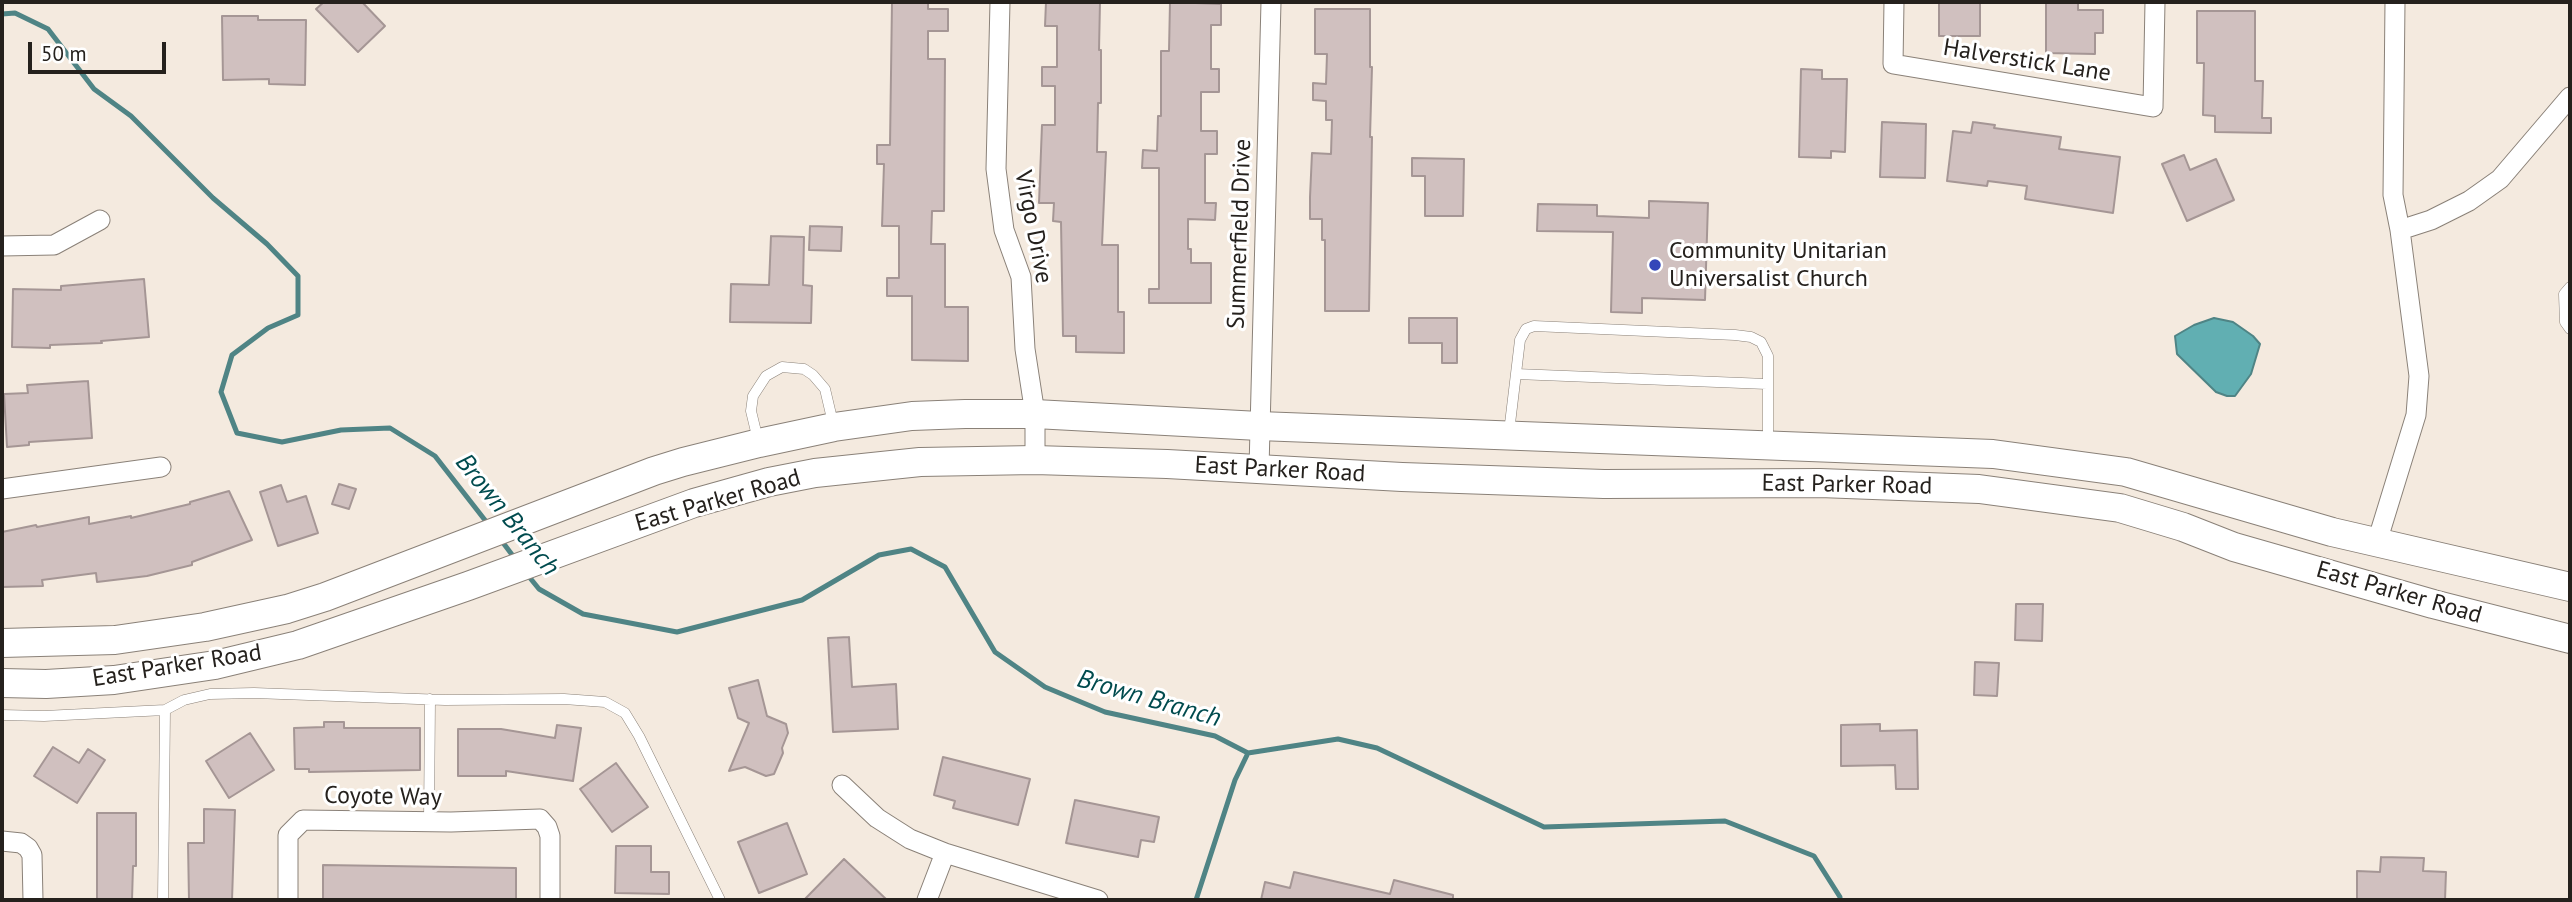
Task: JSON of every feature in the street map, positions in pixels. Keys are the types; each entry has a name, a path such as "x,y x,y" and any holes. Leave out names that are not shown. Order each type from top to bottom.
{"main road":[{"name":"East Parker Road","path":"2,643 126,638 205,627 286,609 325,597 654,471 759,443 834,427 912,416 1035,414 1259,426 2008,456 2126,472 2332,532 2570,587"},
{"path":"1402,477 1407,432"},
{"path":"1510,481 1511,436"},
{"path":"1604,485 1609,440"},
{"path":"759,443 769,482"},
{"path":"1819,447 1820,483"},
{"path":"2004,492 2008,456"},
{"name":"East Parker Road","path":"2,683 80,682 158,675 215,665 298,645 468,586 668,511 769,482 885,464 1035,460 1604,485 1820,483 1979,489 2120,508 2183,527 2234,547 2433,604 2570,639"},
{"path":"2120,508 2126,472"},
{"path":"2365,584 2377,542"},
{"path":"286,609 298,645"}],"street":[{"name":"Virgo Drive","path":"1000,2 996,169 1004,230 1021,277 1025,349 1035,414 1035,460"},
{"name":"Summerfield Drive","path":"1259,468 1271,2"},
{"name":"Halverstick Lane","path":"1894,2 1892,64 2153,107 2155,2"},
{"path":"2377,542 2416,415 2419,376 2393,195 2395,2"},
{"path":"2400,230 2431,220 2469,201 2500,178 2570,97"},
{"path":"2,246 54,244 100,220"},
{"path":"2,489 161,467"},
{"path":"842,785 877,818 910,839 945,853 1098,900"},
{"name":"Coyote Way","path":"288,900 288,835 303,820 540,820 547,827 550,836 550,900"},
{"path":"2,841 21,843 28,848 33,863 33,900"},
{"path":"927,900 945,853"}],"lane":[{"path":"2570,287 2564,294 2565,322 2570,329"},
{"path":"1511,436 1520,340 1527,329 1547,326 1751,337 1761,342 1768,356 1768,445"},
{"path":"759,443 751,411 753,396 766,376 782,367 804,369 813,375 825,389 834,427"},
{"path":"1516,374 1767,384"},
{"path":"2,715 44,716 165,710 184,700 210,694 254,693 605,702 625,713 639,736 720,900"},
{"path":"429,822 430,699"},
{"path":"163,900 165,710"}],"water":[{"path":"2214,318 2233,322 2260,344 2251,374 2235,396 2216,392 2177,354 2175,336"}],"building":[{"path":"324,2 362,2 385,26 358,52 316,9"},
{"path":"892,2 928,2 928,9 948,9 948,31 928,31 928,59 945,59 944,211 932,211 931,244 945,244 945,307 968,307 968,361 912,360 912,296 887,296 887,278 899,278 899,226 882,226 884,164 877,164 877,145 890,145"},
{"path":"1046,2 1100,2 1101,103 1098,103 1097,152 1106,152 1102,245 1118,245 1118,312 1124,312 1124,353 1076,352 1076,336 1063,336 1061,222 1053,221 1054,203 1039,203 1042,125 1055,125 1055,86 1042,86 1042,67 1057,67 1057,26 1045,26"},
{"path":"1170,2 1221,4 1221,25 1211,25 1211,69 1219,69 1219,92 1201,92 1201,131 1217,131 1217,154 1205,154 1205,203 1216,203 1215,220 1188,219 1191,263 1211,263 1211,303 1149,303 1149,289 1159,289 1159,168 1142,168 1143,150 1157,151 1158,116 1161,116 1161,51 1169,51"},
{"path":"1939,2 1980,2 1980,36 1939,36"},
{"path":"2046,2 2078,2 2078,10 2103,10 2103,33 2095,33 2095,54 2046,53"},
{"path":"1315,9 1370,9 1372,137 1369,311 1325,311 1325,240 1322,240 1322,219 1310,219 1310,197 1312,153 1331,154 1332,120 1326,120 1326,101 1313,100 1313,83 1326,84 1327,54 1315,54"},
{"path":"2197,11 2255,11 2255,81 2263,81 2262,118 2271,118 2271,133 2215,132 2215,116 2203,115 2204,63 2197,63"},
{"path":"222,16 258,16 258,20 306,20 305,85 269,84 269,79 223,80"},
{"path":"1801,69 1822,70 1822,79 1847,79 1845,152 1831,151 1831,158 1799,157"},
{"path":"1882,122 1926,124 1925,178 1880,177"},
{"path":"1973,122 1995,125 1994,128 2061,137 2059,149 2120,157 2113,213 2025,199 2027,186 1988,181 1987,186 1947,181 1953,131 1971,133"},
{"path":"2184,155 2190,170 2216,159 2234,200 2187,221 2162,164"},
{"path":"1412,158 1464,159 1463,216 1425,216 1425,176 1412,176"},
{"path":"1649,201 1708,203 1705,300 1642,298 1642,313 1611,312 1613,232 1537,231 1538,204 1597,205 1597,216 1649,218"},
{"path":"810,226 842,227 841,251 809,250"},
{"path":"771,236 804,237 803,285 812,286 811,323 730,322 731,284 769,285"},
{"path":"144,279 149,337 101,341 102,343 50,345 50,348 12,347 13,289 61,290 61,286"},
{"path":"1409,318 1457,318 1457,363 1442,363 1442,343 1409,343"},
{"path":"88,381 92,438 29,442 29,445 7,447 4,394 28,393 27,385"},
{"path":"339,484 356,489 349,509 332,504"},
{"path":"281,485 287,502 306,496 318,533 278,546 260,492"},
{"path":"229,491 252,540 192,562 192,565 147,576 97,582 96,573 42,580 43,586 2,587 2,532 89,517 89,524 131,518 190,504"},
{"path":"2016,604 2043,604 2042,641 2015,640"},
{"path":"849,637 852,687 896,684 898,729 833,732 828,638"},
{"path":"1975,662 1999,663 1997,696 1974,695"},
{"path":"758,680 767,716 786,724 788,733 774,774 766,776 745,767 729,771 749,723 738,718 729,688"},
{"path":"324,722 344,722 344,728 420,728 420,770 309,772 309,769 295,769 294,728 324,727"},
{"path":"1880,724 1880,731 1917,730 1918,789 1896,789 1895,765 1841,766 1841,725"},
{"path":"557,725 581,728 573,781 506,771 506,776 458,776 458,729 501,729 555,738"},
{"path":"250,733 274,770 229,798 206,761"},
{"path":"53,747 79,763 88,749 105,760 77,803 34,776"},
{"path":"943,757 1030,779 1018,825 953,808 955,801 934,795"},
{"path":"616,763 648,807 612,832 580,789"},
{"path":"1075,800 1159,817 1154,842 1141,840 1138,857 1066,843"},
{"path":"204,809 235,810 232,900 189,900 188,843 204,843"},
{"path":"97,813 136,813 136,866 133,866 132,900 97,900"},
{"path":"787,823 807,874 759,893 738,842"},
{"path":"616,846 651,846 651,872 669,872 669,894 615,893"},
{"path":"2381,857 2424,858 2423,871 2446,872 2445,900 2357,900 2357,871 2380,872"},
{"path":"844,859 887,900 804,900"},
{"path":"323,865 516,868 516,900 323,900"},
{"path":"1294,872 1390,894 1394,880 1453,895 1453,900 1261,900 1265,882 1290,888"}],"waterway":[{"name":"Brown Branch","path":"2,14 15,13 48,29 94,89 131,116 213,198 267,244 298,276 298,315 268,328 232,355 221,392 237,433 282,442 341,430 390,428 435,456 488,524"},
{"name":"Brown Branch","path":"501,540 516,560"},
{"name":"Brown Branch","path":"526,573 539,589 583,614 677,632 802,600 879,555 911,549 945,567 995,652 1045,687 1105,712 1215,736 1248,753 1338,739 1377,748 1544,827 1725,821 1814,856 1840,900"},
{"path":"1196,900 1235,780 1248,753"}],"place":[{"name":"Community Unitarian Universalist Church","path":"1655,265"}]}
